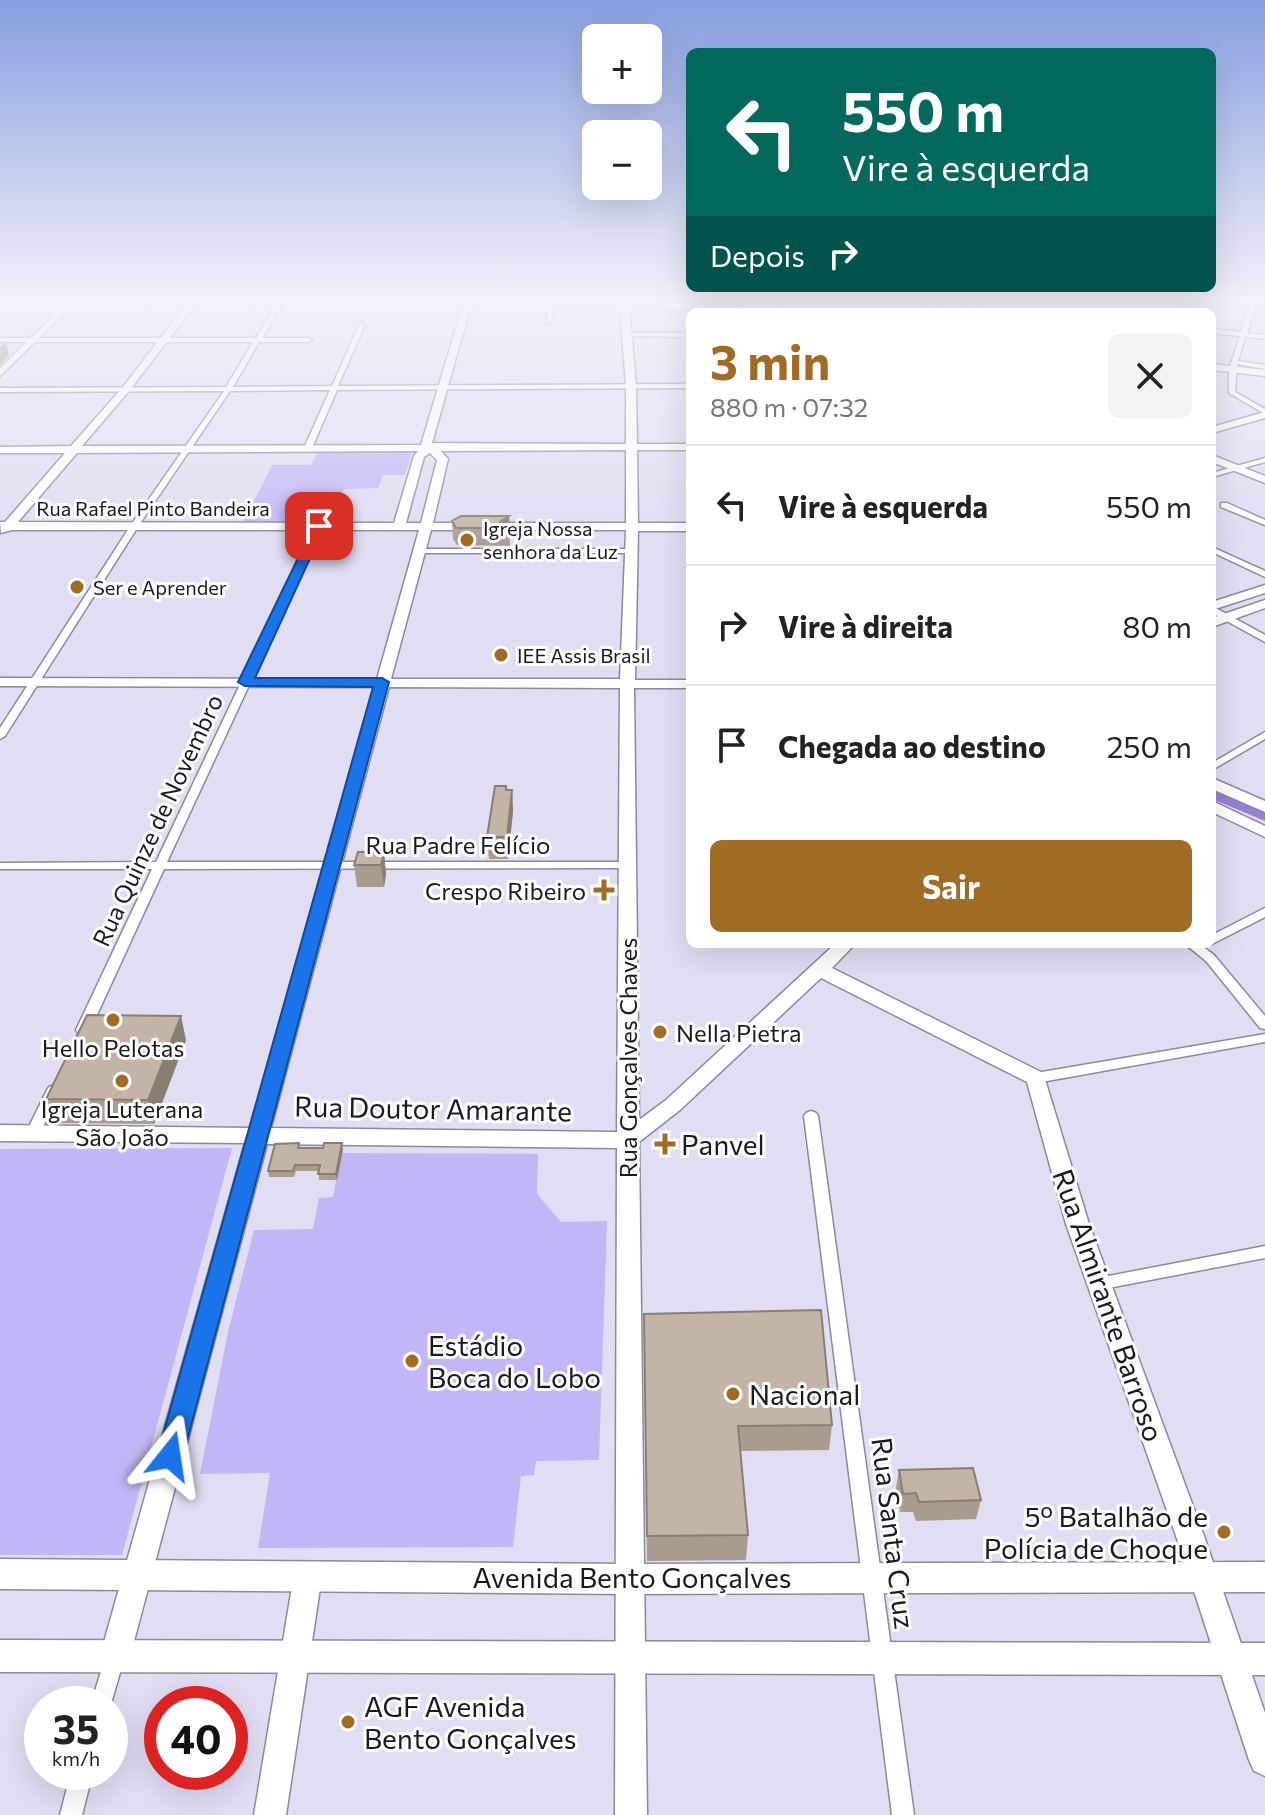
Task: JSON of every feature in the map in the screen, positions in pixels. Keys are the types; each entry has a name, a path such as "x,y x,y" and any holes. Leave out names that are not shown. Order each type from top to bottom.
{"main road":[{"name":"Avenida Bento Gonçalves","path":"0,1574 629,1579 1265,1577"},
{"path":"0,1656 1249,1659"}],"street":[{"path":"0,536 4,526 129,386"},
{"path":"0,736 135,525 230,386"},
{"name":"Rua Gonçalves Chaves","path":"631,386 626,1140 631,1815"},
{"path":"0,390 686,386"},
{"path":"1232,386 1232,393 1265,414"},
{"path":"437,452 426,444 442,387"},
{"path":"308,448 336,388"},
{"path":"1216,429 1265,414"},
{"path":"0,450 308,448 437,452 686,447"},
{"path":"399,526 419,456 437,452"},
{"path":"106,1686 419,551 437,452"},
{"path":"1216,460 1265,480"},
{"path":"1216,474 1265,460"},
{"path":"1224,505 1265,523"},
{"name":"Rua Rafael Pinto Bandeira","path":"4,526 686,527"},
{"name":"Rua Quinze de Novembro","path":"74,1049 319,526"},
{"path":"419,551 630,551"},
{"path":"1216,551 1265,574"},
{"path":"1216,607 1265,589"},
{"path":"1216,621 1265,604"},
{"path":"1216,610 1265,639"},
{"path":"0,682 686,684"},
{"path":"1216,765 1265,735"},
{"path":"1216,785 1265,807"},
{"path":"1216,808 1265,832"},
{"name":"Rua Padre Felício","path":"0,866 628,865"},
{"path":"1216,938 1265,912"},
{"path":"626,1140 673,1105 842,948"},
{"path":"1201,948 1265,1025"},
{"path":"819,969 1036,1078 1265,1038"},
{"path":"33,1133 61,1077"},
{"name":"Rua Almirante Barroso","path":"1036,1078 1046,1120 1098,1284 1206,1577 1249,1659 1265,1760"},
{"name":"Rua Santa Cruz","path":"811,1116 903,1815"},
{"name":"Rua Doutor Amarante","path":"0,1133 626,1140"},
{"path":"1098,1284 1265,1252"},
{"path":"270,1815 308,1575"},
{"path":"71,1815 77,1790"}],"shaded area":[{"path":"317,453 412,453 405,475 383,475 378,488 344,489 331,523 243,523 272,465 311,465"},
{"path":"232,1148 122,1555 0,1555 0,1149"},
{"name":"Estádio Boca do Lobo","path":"341,1153 538,1154 537,1194 561,1222 607,1221 599,1460 536,1461 534,1475 521,1476 513,1547 258,1548 270,1473 200,1474 228,1332 254,1230 313,1229 319,1198 333,1197"}],"building":[{"path":"461,516 509,516 500,522 509,528 456,528 452,521"},
{"path":"495,786 506,786 506,790 512,790 507,837 487,837"},
{"path":"358,852 384,852 381,865 354,865"},
{"name":"Igreja Luterana São João","path":"87,1015 181,1016 148,1100 46,1099"},
{"path":"299,1143 298,1148 323,1148 324,1143 342,1143 336,1174 318,1174 320,1165 295,1165 293,1171 268,1171 275,1144"},
{"name":"Nacional","path":"821,1310 832,1425 738,1426 748,1535 647,1536 644,1314"},
{"path":"973,1468 981,1500 919,1502 916,1493 903,1494 899,1470"}],"waterway":[{"path":"1216,796 1265,817"}],"place":[{"name":"Igreja Nossa senhora da Luz","path":"467,540"},
{"name":"Ser e Aprender","path":"77,587"},
{"name":"IEE Assis Brasil","path":"501,655"},
{"name":"Crespo Ribeiro","path":"604,890"},
{"name":"Hello Pelotas","path":"113,1020"},
{"name":"Nella Pietra","path":"660,1032"},
{"name":"Igreja Luterana São João","path":"122,1081"},
{"name":"Panvel","path":"665,1144"},
{"name":"Estádio Boca do Lobo","path":"412,1361"},
{"name":"Nacional","path":"733,1394"},
{"name":"5º Batalhão de Polícia de Choque","path":"1224,1532"},
{"name":"AGF Avenida Bento Gonçalves","path":"348,1722"}],"route":[{"path":"170,1456 382,682 245,682 319,526"}]}
